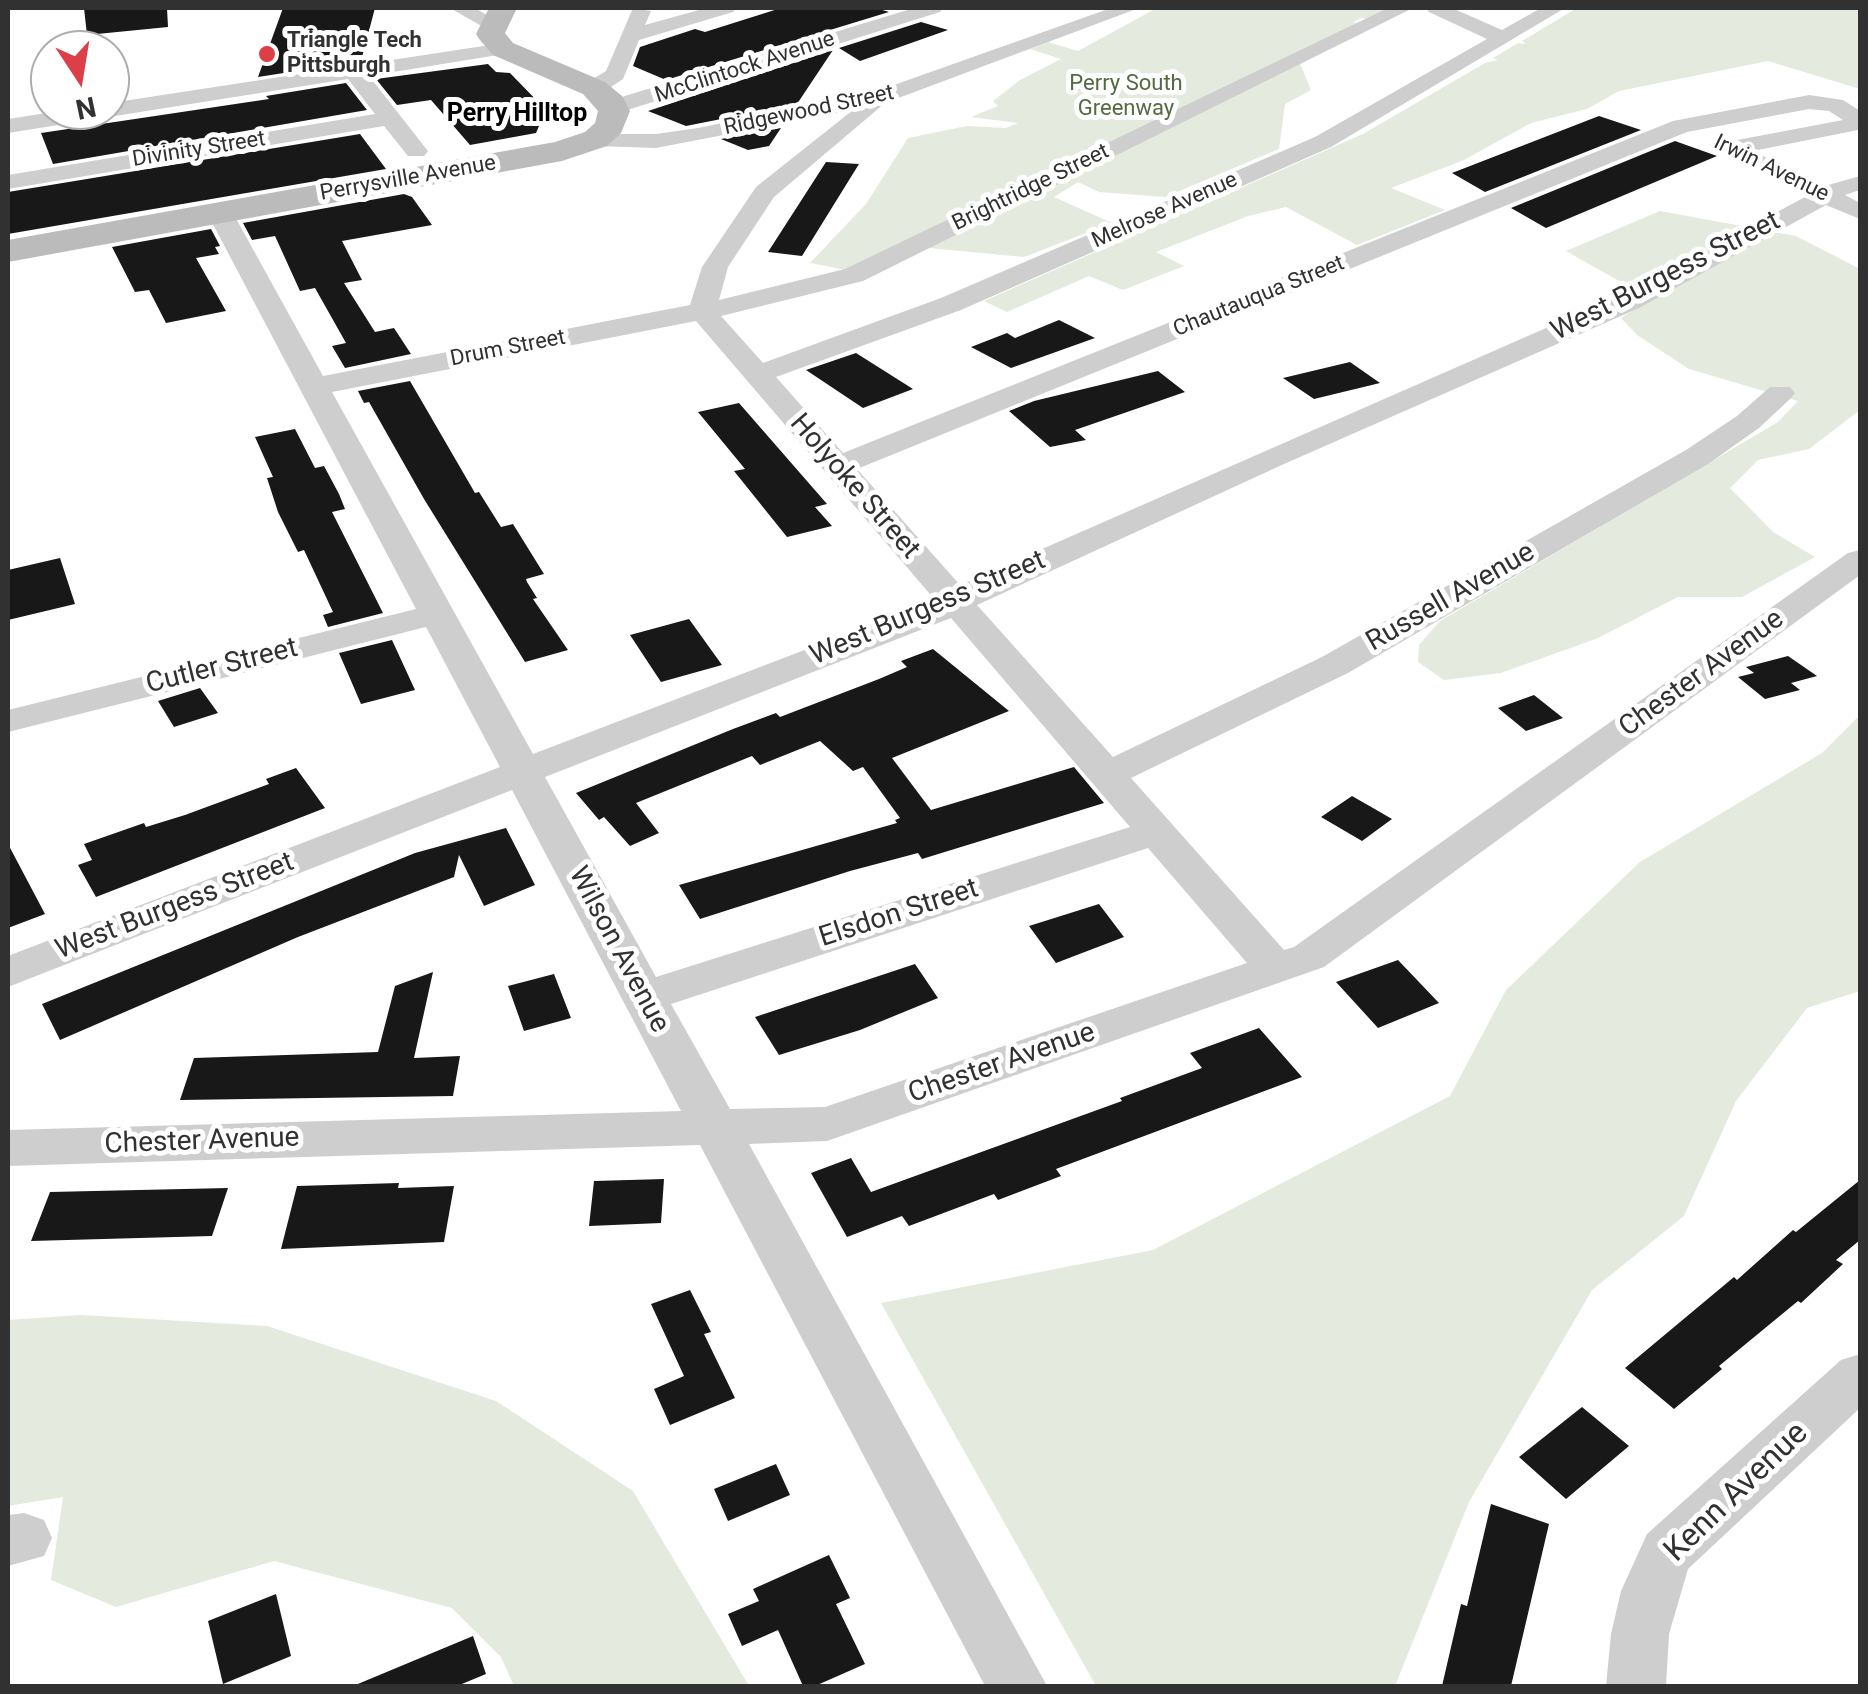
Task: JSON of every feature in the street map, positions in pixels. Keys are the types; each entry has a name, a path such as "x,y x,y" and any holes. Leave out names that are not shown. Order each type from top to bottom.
{"street":[{"path":"460,8 499,27 603,97"},
{"path":"596,139 610,126 603,97 642,8"},
{"path":"632,36 726,8"},
{"name":"McClintock Avenue","path":"603,97 933,8"},
{"name":"Ridgewood Street","path":"596,139 656,140 698,135 883,97 1129,8"},
{"name":"Brightridge Street","path":"702,310 819,284 883,262 1402,8"},
{"path":"1436,8 1500,38"},
{"name":"Melrose Avenue","path":"755,375 951,304 1323,142 1556,8"},
{"path":"130,107 348,73 499,27"},
{"path":"348,73 416,150"},
{"path":"702,310 716,267 765,192 883,97"},
{"name":"Chautauqua Street","path":"836,467 1682,126 1815,102 1840,107 1859,120 1730,149"},
{"name":"Divinity Street","path":"8,182 390,118"},
{"name":"Irwin Avenue","path":"1682,126 1860,212"},
{"name":"Perrysville Avenue","path":"8,251 562,151 596,139"},
{"name":"West Burgess Street","path":"8,972 955,604 979,588 1272,456 1628,302 1826,196 1860,183"},
{"name":"Wilson Avenue","path":"220,212 1017,1686"},
{"name":"Holyoke Street","path":"702,310 1276,969"},
{"name":"Drum Street","path":"314,386 702,310"},
{"name":"Russell Avenue","path":"1106,775 1335,665 1697,457 1748,422 1780,393"},
{"name":"Chester Avenue","path":"8,1148 828,1124 1309,957 1860,560"},
{"name":"Cutler Street","path":"8,721 437,614"},
{"name":"Elsdon Street","path":"643,997 1155,832"},
{"name":"Kenn Avenue","path":"1636,1686 1643,1620 1666,1552 1860,1376"}],"green space":[{"name":"Perry South Greenway","path":"1157,8 1387,9 1361,18 1353,22 1357,24 1296,54 1311,90 1285,104 1279,149 1165,197 1099,192 1078,182 1054,197 1112,223 1024,257 897,245 846,270 810,263 866,204 908,138 967,126 1006,128 1018,123 971,117 998,106 993,101 1020,80 1061,59 1030,49 1048,42 1078,51"},
{"path":"1577,8 1860,8 1860,89 1768,61 1619,91 1587,109 1531,123 1464,160 1391,188 1445,210 1357,245 1286,207 1248,216 1156,252 1184,266 1123,290 1089,276 1007,312 984,301 1363,134 1485,63 1498,60 1493,58 1518,43 1526,44 1522,41"},
{"path":"1660,211 1796,236 1860,269 1860,410 1809,449 1758,460 1730,488 1773,532 1815,557 1742,597 1678,597 1598,638 1501,673 1444,680 1418,662 1419,645 1440,621 1778,422 1798,401 1689,369 1637,335 1621,318 1651,299 1566,251"},
{"path":"1860,715 1860,991 1807,1008 1736,1101 1684,1216 1592,1290 1469,1502 1395,1686 1096,1686 881,1303 1153,1250 1450,1096 1506,990 1640,862 1822,753"},
{"path":"81,1315 267,1326 496,1401 633,1491 749,1686 514,1686 501,1657 452,1608 274,1561 116,1607 51,1580 63,1497 8,1506 8,1320"}],"building":[{"path":"84,8 167,8 168,27 86,30"},
{"path":"283,8 375,8 361,61 258,77"},
{"path":"781,8 876,8 889,12 666,80 633,66 640,47"},
{"path":"921,22 948,30 860,61 839,48"},
{"path":"833,50 797,104 686,126 648,111"},
{"path":"488,64 496,72 510,73 546,110 536,133 470,145 431,100 397,105 376,79"},
{"path":"346,83 367,110 53,164 41,133 130,130 130,120 269,99 266,96"},
{"path":"1599,116 1641,130 1485,192 1452,173"},
{"path":"781,128 769,146 748,150 721,139"},
{"path":"360,134 386,169 8,234 8,192"},
{"path":"1675,141 1717,156 1546,228 1511,208"},
{"path":"826,162 859,164 802,256 768,252"},
{"path":"404,194 412,197 432,225 342,241 362,280 344,283 375,332 394,328 411,354 345,368 332,346 346,343 315,288 300,291 275,236 252,240 243,223"},
{"path":"211,229 220,246 215,247 219,254 196,258 226,311 166,323 149,290 135,292 112,247"},
{"path":"1059,320 1095,338 1011,368 971,347 1007,333 1015,338"},
{"path":"856,353 913,389 863,408 806,370"},
{"path":"1350,362 1380,383 1314,399 1283,378"},
{"path":"1158,371 1185,392 1075,430 1086,440 1050,447 1009,411 1034,401"},
{"path":"410,381 475,493 479,492 501,527 513,524 544,574 526,579 537,598 533,599 568,650 525,662 369,402 364,403 358,391"},
{"path":"739,403 827,504 815,507 832,526 787,537 734,471 745,469 698,412"},
{"path":"295,429 315,468 324,466 339,494 345,509 332,512 383,613 328,627 323,615 333,612 304,550 298,552 278,512 267,478 273,477 255,437"},
{"path":"60,558 75,604 8,620 8,570"},
{"path":"689,619 722,665 661,682 630,635"},
{"path":"392,640 415,690 361,704 339,653"},
{"path":"933,649 1009,711 892,758 931,810 1074,767 1104,803 922,859 918,853 850,871 700,919 679,885 897,823 895,820 900,818 863,767 853,771 820,741 760,765 752,756 636,803 659,833 630,846 604,817 599,820 576,793 733,729 776,713 780,717 879,679 907,667 901,661"},
{"path":"1788,656 1817,676 1791,683 1800,690 1765,699 1738,677 1754,673 1746,667"},
{"path":"200,688 218,713 174,727 158,701"},
{"path":"1534,695 1563,718 1526,731 1498,708"},
{"path":"296,768 325,808 96,897 78,865 92,860 84,844 144,823 146,827 185,815 269,784 266,779"},
{"path":"1352,796 1392,819 1362,841 1321,817"},
{"path":"506,828 535,885 484,906 459,855 454,877 298,937 60,1040 42,1004 415,853"},
{"path":"8,844 45,914 8,928"},
{"path":"1099,904 1124,937 1056,963 1029,926"},
{"path":"1398,960 1439,1003 1378,1028 1336,982"},
{"path":"915,964 938,998 860,1030 779,1055 755,1017"},
{"path":"433,972 414,1058 460,1056 453,1096 180,1100 194,1058 378,1052 395,986"},
{"path":"554,974 571,1018 524,1031 508,986"},
{"path":"1259,1028 1302,1077 1056,1169 1061,1176 998,1200 994,1194 909,1226 902,1216 847,1237 811,1173 851,1158 871,1192 1202,1068 1190,1053"},
{"path":"664,1179 661,1223 589,1226 594,1181"},
{"path":"1860,1180 1860,1240 1836,1260 1843,1264 1801,1303 1798,1301 1719,1366 1722,1369 1674,1409 1625,1368 1734,1277 1737,1280 1793,1230 1796,1232"},
{"path":"399,1183 398,1188 454,1186 444,1242 281,1249 297,1186"},
{"path":"228,1188 212,1236 31,1241 50,1192"},
{"path":"690,1290 711,1332 704,1334 735,1398 670,1425 654,1389 684,1376 651,1304"},
{"path":"1582,1407 1629,1446 1566,1499 1519,1457"},
{"path":"776,1464 790,1495 728,1521 714,1489"},
{"path":"1491,1504 1549,1524 1511,1686 1442,1686 1461,1604 1467,1606"},
{"path":"829,1555 850,1598 836,1604 865,1664 815,1686 803,1686 778,1630 742,1646 728,1614 759,1601 753,1589"},
{"path":"276,1594 291,1656 223,1684 208,1621"},
{"path":"473,1636 486,1674 457,1686 353,1686"}],"place":[{"name":"Triangle Tech Pittsburgh","path":"267,54"}],"district":[{"name":"Perry Hilltop","path":"517,115"}]}
